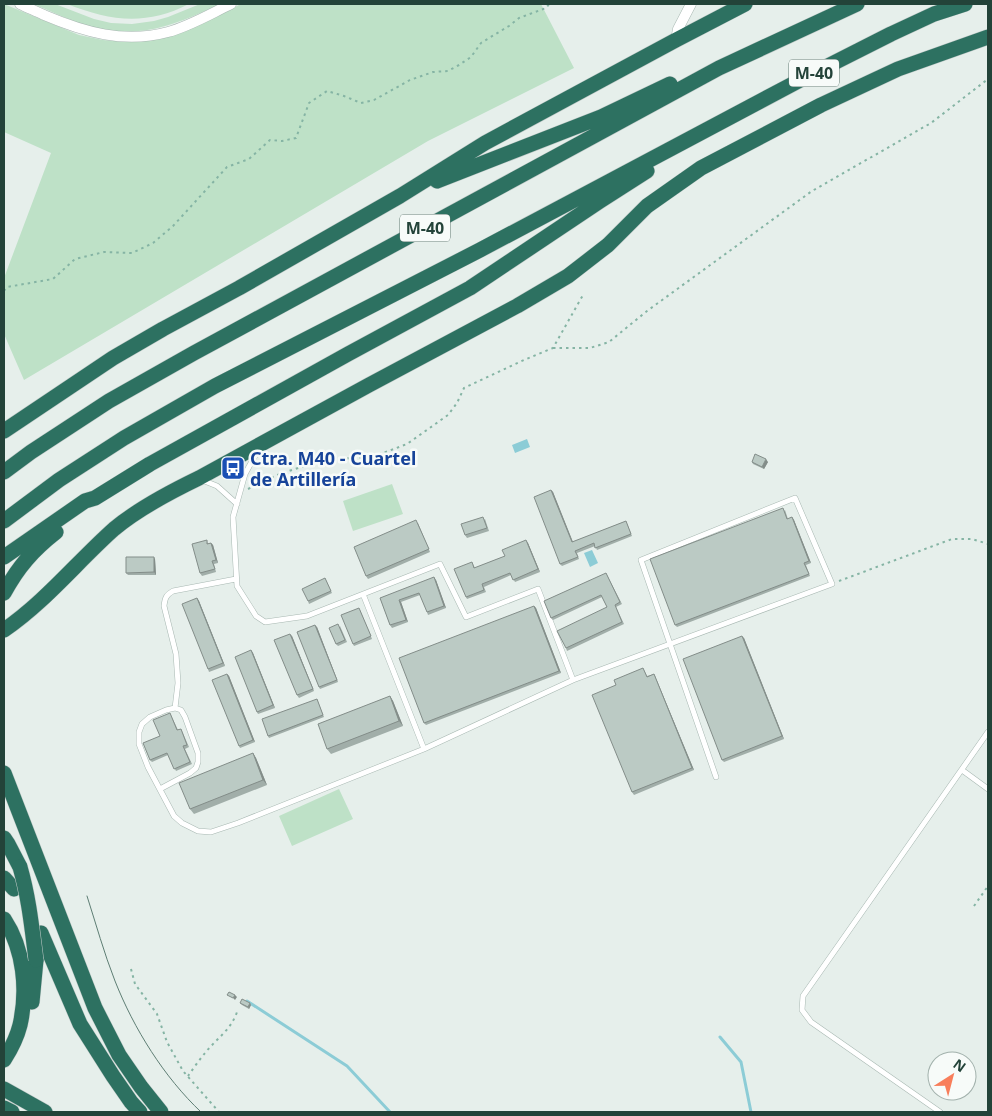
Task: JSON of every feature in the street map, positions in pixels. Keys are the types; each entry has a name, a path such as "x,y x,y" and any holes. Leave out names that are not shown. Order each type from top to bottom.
{"highway":[{"path":"4,431 113,358 400,196 485,143 745,4"},
{"name":"M-40","path":"4,472 109,401 194,353 719,68 857,4"},
{"name":"M-40","path":"4,520 59,480 124,438 215,386 480,250 892,34 934,14 965,4"},
{"path":"9,627 42,599 115,529 143,508 517,306 568,276 608,245 646,206 701,168 821,105 872,81 988,37"},
{"path":"400,196 601,117 681,79 719,68"},
{"path":"4,557 85,501 95,498 150,464 470,288 600,201 737,114"},
{"path":"4,593 24,562 44,541 76,516 90,508 95,498"},
{"path":"4,773 95,1008 119,1055 161,1112"},
{"path":"4,838 20,867 26,886 36,960 32,1008 20,1025 8,1054"},
{"path":"4,920 9,927 18,951 24,979 20,1025"},
{"path":"41,933 80,1024 113,1076 140,1112"},
{"path":"4,1089 45,1112"},
{"path":"4,1108 12,1112"}],"street":[{"path":"20,4 56,20 93,33 128,37 167,32 193,23 231,4"},
{"path":"676,40 678,29 691,4"}],"lane":[{"path":"261,444 245,474 233,517 237,586 256,616 265,622 306,616 440,564 466,617 538,589 573,680"},
{"path":"199,478 217,486 237,504"},
{"path":"160,789 196,768 198,762 198,753 186,717 181,710 175,708 166,710 150,717 142,724 139,732 139,744 148,767 174,816 182,823 198,831 211,832 424,749 573,680 670,644 832,584 795,498 641,560 670,644 716,777"},
{"path":"175,708 178,683 176,654 164,606 165,599 173,590 236,579"},
{"path":"364,594 424,749"},
{"path":"940,1112 812,1022 802,1010 803,996 988,732"},
{"path":"962,770 988,789"}],"path":[{"path":"4,291 7,287 53,279 75,259 104,252 132,253 153,243 172,226 227,167 249,159 270,140 282,141 296,138 309,104 327,91 361,103 374,100 416,77 434,72 448,71 459,65 471,57 482,43 519,18 546,8 549,4"},
{"path":"239,494 277,476 319,461 375,456 407,444 448,415 458,403 464,388 553,348 590,348 609,342 647,310 812,191 931,123 988,79"},
{"path":"553,348 583,295"},
{"path":"832,584 952,539 972,539 988,544"},
{"path":"974,906 988,886"},
{"path":"131,969 135,984 157,1014 167,1042 183,1071 219,1112"},
{"path":"188,1076 204,1054 224,1034 238,1012"}],"green space":[{"path":"4,4 79,35 126,42 164,37 191,28 241,4 541,4 574,68 428,141 24,380 4,334 4,278 51,153 4,132"},
{"path":"33,4 55,4 94,19 111,23 132,24 168,17 200,4 220,4 187,19 155,29 123,32 87,26"},
{"path":"67,4 189,4 158,16 128,19 98,14"},
{"path":"392,484 403,514 353,531 343,501"},
{"path":"339,789 353,819 292,846 279,816"}],"water":[{"path":"527,439 530,447 515,453 512,445"},
{"path":"592,550 598,563 590,567 584,553"}],"building":[{"path":"755,454 766,459 762,467 752,462"},
{"path":"551,490 572,542 626,521 631,534 595,548 594,543 575,551 578,557 560,564 534,497"},
{"path":"783,508 787,519 792,517 809,561 804,563 809,574 675,625 650,559"},
{"path":"483,517 487,528 465,535 461,524"},
{"path":"416,520 429,549 366,576 354,547"},
{"path":"207,540 207,544 211,543 216,560 212,561 215,569 200,573 192,544"},
{"path":"526,540 538,569 513,580 510,573 482,584 484,590 466,597 454,569 472,562 474,568 505,556 502,550"},
{"path":"126,557 154,557 154,572 126,573"},
{"path":"606,573 620,602 615,605 622,622 566,648 557,631 607,607 601,595 551,618 544,601"},
{"path":"434,577 444,606 427,612 419,593 399,600 406,620 390,625 380,598"},
{"path":"325,578 331,591 308,601 302,589"},
{"path":"197,598 223,663 208,669 182,604"},
{"path":"534,606 559,671 424,723 399,658"},
{"path":"359,608 371,636 353,644 341,615"},
{"path":"338,624 345,640 336,644 329,628"},
{"path":"315,625 337,680 319,687 297,632"},
{"path":"290,634 313,689 297,695 274,640"},
{"path":"742,636 782,736 722,760 683,659"},
{"path":"251,650 273,705 257,712 235,657"},
{"path":"643,668 647,677 654,674 692,768 632,792 592,695 616,685 614,680"},
{"path":"227,674 253,740 239,746 212,680"},
{"path":"390,696 399,721 327,749 318,724"},
{"path":"317,699 323,715 268,736 262,719"},
{"path":"170,713 177,730 181,729 187,745 183,746 190,762 174,769 167,753 150,760 143,743 160,736 153,720"},
{"path":"253,753 263,780 190,809 179,783"},
{"path":"229,992 235,995 233,998 227,995"},
{"path":"242,999 250,1003 248,1007 240,1003"}],"waterway":[{"path":"247,1001 347,1066 390,1112"},
{"path":"720,1037 741,1062 751,1112"}],"tram line":[{"path":"87,896 111,970 131,1017 163,1068 201,1112"}],"place":[{"name":"Ctra. M40 - Cuartel de Artillería","path":"233,468"}]}
